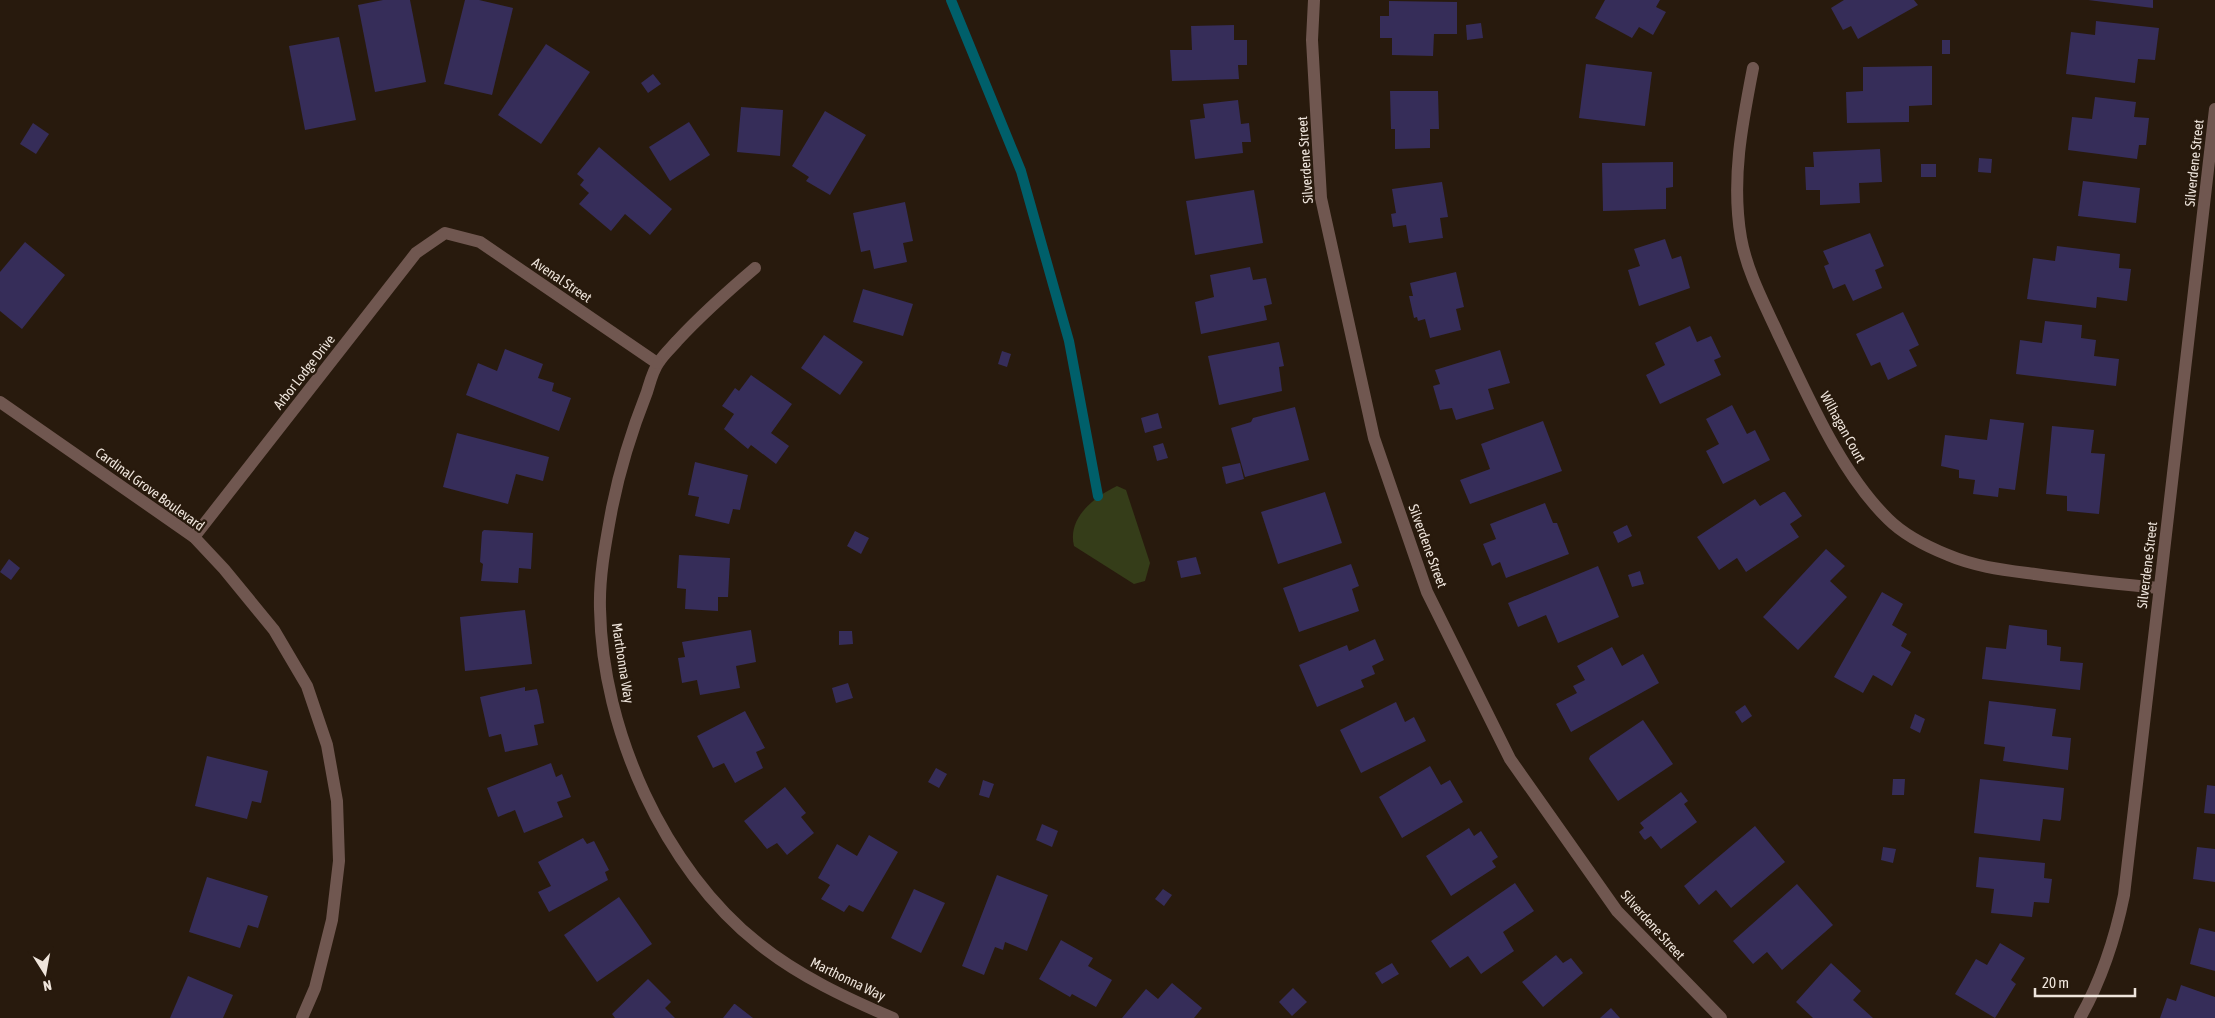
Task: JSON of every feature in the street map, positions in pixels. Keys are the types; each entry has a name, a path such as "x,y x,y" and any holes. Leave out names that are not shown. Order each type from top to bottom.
{"street":[{"name":"Silverdene Street","path":"1314,0 1312,40 1321,198 1374,438 1427,592 1510,759 1618,911 1721,1018"},
{"name":"Wilhagan Court","path":"1752,68 1739,137 1737,198 1741,239 1748,266 1795,369 1844,464 1865,494 1889,520 1918,540 1947,555 1980,566 2083,581 2159,588"},
{"name":"Silverdene Street","path":"2080,1018 2098,986 2118,924 2124,895 2159,588 2178,446 2215,109"},
{"name":"Avenal Street","path":"445,233 480,242 658,363"},
{"name":"Arbor Lodge Drive","path":"194,537 416,253 445,233"},
{"name":"Marthonna Way","path":"755,268 703,313 658,363 636,420 618,480 605,548 600,609 607,677 622,738 643,792 675,849 717,904 758,944 802,974 854,1002 893,1018"},
{"name":"Cardinal Grove Boulevard","path":"0,402 194,537 224,569 274,630 307,686 327,745 337,801 339,861 332,920 315,988 302,1018"}],"green space":[{"path":"1117,486 1126,490 1150,563 1145,581 1134,584 1074,546 1073,536 1078,518 1091,502"}],"building":[{"path":"383,0 410,0 426,82 375,92 358,5"},
{"path":"465,0 479,0 513,8 492,95 444,84"},
{"path":"1605,0 1660,0 1656,7 1666,12 1653,35 1639,27 1632,38 1595,18"},
{"path":"1844,0 1914,0 1918,5 1858,39 1851,26 1843,30 1831,8"},
{"path":"2088,0 2153,0 2153,8"},
{"path":"1389,1 1457,2 1457,34 1434,34 1433,56 1392,55 1392,38 1380,38 1380,16 1389,16"},
{"path":"2096,21 2159,28 2155,60 2138,59 2135,83 2066,74 2071,32 2095,35"},
{"path":"1481,23 1483,38 1467,40 1466,25"},
{"path":"1234,25 1234,40 1247,40 1247,65 1238,65 1239,79 1172,81 1170,50 1192,50 1191,26"},
{"path":"339,37 356,120 305,130 289,46"},
{"path":"1942,40 1950,40 1950,54 1942,54"},
{"path":"546,44 590,72 541,144 498,115"},
{"path":"1586,64 1652,72 1645,126 1579,118"},
{"path":"1932,66 1932,105 1909,106 1909,122 1847,123 1846,92 1863,91 1863,67"},
{"path":"653,74 661,84 648,93 641,83"},
{"path":"1390,91 1438,91 1439,129 1430,129 1430,148 1395,149 1395,129 1391,129"},
{"path":"2095,97 2136,102 2134,117 2149,118 2146,145 2139,145 2137,159 2068,150 2072,117 2092,119"},
{"path":"1238,100 1241,124 1249,123 1251,142 1242,142 1243,153 1195,159 1190,120 1205,118 1203,104"},
{"path":"741,107 783,110 780,156 737,152"},
{"path":"825,111 866,135 830,195 806,181 809,177 792,166"},
{"path":"689,122 710,155 670,181 649,147"},
{"path":"33,123 49,134 36,154 20,144"},
{"path":"599,147 672,209 650,235 625,214 611,231 579,204 589,193 580,185 584,180 577,174"},
{"path":"1880,149 1882,182 1859,183 1860,203 1820,205 1820,190 1806,190 1805,167 1814,167 1813,152"},
{"path":"1979,158 1992,159 1991,173 1978,172"},
{"path":"1673,162 1673,187 1666,188 1666,209 1603,211 1602,163"},
{"path":"1921,164 1936,164 1936,177 1921,177"},
{"path":"2083,181 2140,188 2136,223 2078,216"},
{"path":"1442,182 1448,217 1440,218 1443,238 1409,243 1406,225 1393,227 1391,214 1396,213 1392,189"},
{"path":"1254,190 1263,243 1195,255 1186,201"},
{"path":"905,202 913,241 903,243 907,262 874,269 870,250 861,252 853,213"},
{"path":"1870,233 1884,266 1875,270 1882,288 1853,301 1845,284 1833,289 1824,266 1829,264 1823,251"},
{"path":"1665,239 1672,259 1681,256 1690,288 1639,306 1628,270 1640,266 1634,249"},
{"path":"25,242 65,275 22,329 0,311 0,272"},
{"path":"2057,246 2120,254 2119,268 2131,269 2127,301 2097,297 2096,308 2027,299 2033,258 2055,261"},
{"path":"1250,267 1253,280 1266,278 1272,304 1264,306 1267,320 1201,334 1195,302 1214,297 1210,275"},
{"path":"1456,272 1464,307 1456,309 1461,330 1430,338 1425,319 1418,321 1417,317 1414,318 1409,296 1413,296 1410,283"},
{"path":"863,289 913,304 903,336 853,322"},
{"path":"1903,312 1919,345 1909,350 1917,366 1888,380 1880,362 1871,366 1856,334"},
{"path":"2045,321 2082,325 2081,338 2096,340 2094,356 2119,359 2116,386 2016,374 2020,340 2042,343"},
{"path":"1690,326 1697,342 1711,336 1721,357 1714,360 1721,375 1660,404 1646,375 1665,365 1655,343"},
{"path":"824,335 863,362 840,395 801,368"},
{"path":"1279,342 1284,366 1279,367 1282,391 1219,405 1208,356"},
{"path":"505,349 543,364 538,378 554,383 552,391 571,398 559,431 466,395 478,363 497,371"},
{"path":"1500,350 1510,383 1488,389 1494,409 1456,420 1452,408 1440,410 1433,386 1440,384 1435,370"},
{"path":"1002,351 1011,354 1007,367 998,364"},
{"path":"751,375 792,404 771,433 789,446 776,464 751,445 748,449 724,429 734,414 722,406 735,388 739,391"},
{"path":"1732,405 1747,434 1755,430 1770,460 1723,484 1706,451 1719,444 1706,419"},
{"path":"1295,407 1309,460 1245,477 1231,428 1251,422 1253,418"},
{"path":"1158,413 1162,428 1145,433 1141,418"},
{"path":"1990,419 2024,423 2015,490 1999,488 1998,497 1973,494 1975,480 1959,478 1959,470 1941,466 1945,435 1987,440"},
{"path":"1543,421 1562,471 1470,504 1460,480 1490,469 1481,444"},
{"path":"2052,426 2094,430 2091,453 2105,454 2099,514 2067,511 2067,496 2046,494"},
{"path":"457,433 549,457 543,481 516,474 508,504 443,487"},
{"path":"1163,443 1168,458 1157,461 1153,446"},
{"path":"695,462 748,475 740,510 733,509 729,524 695,516 699,497 688,495"},
{"path":"1240,463 1244,479 1226,484 1222,467"},
{"path":"1325,492 1342,543 1278,564 1261,512"},
{"path":"1785,492 1802,516 1790,524 1799,537 1746,572 1737,558 1719,570 1697,537 1755,499 1760,506"},
{"path":"1545,503 1553,523 1557,523 1569,554 1506,578 1500,562 1492,566 1483,544 1496,539 1490,524"},
{"path":"1627,525 1632,536 1618,543 1613,532"},
{"path":"484,530 533,533 531,569 519,568 518,583 481,581 483,564 480,562 482,532"},
{"path":"855,531 869,538 861,554 847,546"},
{"path":"1826,549 1845,566 1830,581 1847,597 1798,650 1763,617"},
{"path":"679,555 730,558 728,597 718,597 718,611 685,609 686,589 677,588"},
{"path":"1196,557 1201,574 1181,578 1177,561"},
{"path":"9,559 20,568 11,580 0,572"},
{"path":"1351,564 1359,586 1352,589 1359,611 1299,632 1283,588"},
{"path":"1598,566 1619,617 1558,643 1546,615 1518,627 1508,603"},
{"path":"1640,571 1644,584 1632,587 1628,575"},
{"path":"1882,592 1903,604 1892,625 1907,634 1901,646 1911,652 1892,686 1873,675 1863,693 1834,677"},
{"path":"525,610 532,664 465,671 460,617"},
{"path":"2009,625 2047,630 2047,645 2061,647 2060,661 2083,663 2080,690 1982,679 1986,647 2006,649"},
{"path":"751,630 756,662 736,666 740,688 700,695 697,680 682,683 678,658 685,657 682,642"},
{"path":"839,631 852,631 853,644 839,645"},
{"path":"1375,639 1384,660 1372,666 1375,674 1361,680 1364,687 1317,707 1299,665 1347,645 1349,651"},
{"path":"1612,647 1622,666 1643,654 1659,683 1571,732 1556,704 1577,693 1573,686 1585,680 1577,666"},
{"path":"848,683 853,698 836,703 832,688"},
{"path":"525,687 525,691 537,689 539,696 544,723 534,725 538,745 505,752 501,734 489,737 480,697"},
{"path":"1989,701 2056,709 2052,736 2071,738 2068,770 2003,761 2005,747 1984,744"},
{"path":"1396,702 1405,722 1414,717 1426,741 1361,773 1340,730"},
{"path":"1745,705 1752,716 1742,723 1735,712"},
{"path":"745,711 765,748 756,752 763,768 735,783 724,763 713,768 697,736"},
{"path":"1915,714 1925,719 1920,733 1910,728"},
{"path":"1643,720 1673,764 1618,801 1589,759 1590,756"},
{"path":"207,756 268,771 261,803 252,801 247,819 195,806"},
{"path":"551,763 556,777 562,774 571,797 557,802 563,817 524,833 515,810 498,817 487,788"},
{"path":"1430,766 1441,785 1450,780 1463,802 1402,838 1379,797"},
{"path":"936,768 947,774 939,788 928,782"},
{"path":"1893,779 1905,779 1904,795 1892,795"},
{"path":"1980,779 2064,788 2060,821 2043,819 2040,841 1974,833"},
{"path":"983,780 994,784 989,798 979,795"},
{"path":"2207,785 2215,786 2215,814 2204,813"},
{"path":"785,787 806,813 801,817 814,833 787,855 777,843 767,849 744,821"},
{"path":"1681,792 1688,801 1684,804 1697,822 1661,849 1651,836 1645,840 1643,838 1639,832 1644,828 1640,823"},
{"path":"1042,824 1058,831 1052,847 1036,840"},
{"path":"1755,826 1785,862 1731,908 1716,890 1699,905 1684,886"},
{"path":"1469,828 1474,836 1481,831 1498,857 1492,861 1496,867 1451,896 1426,856"},
{"path":"869,835 898,852 863,912 849,905 844,912 821,899 830,885 818,878 837,844 857,856"},
{"path":"583,838 587,844 594,841 609,870 605,872 608,880 549,912 538,892 551,886 538,862"},
{"path":"1883,847 1896,849 1893,863 1881,860"},
{"path":"2197,847 2215,849 2215,882 2193,879"},
{"path":"1979,857 2045,863 2044,878 2052,879 2049,903 2034,902 2032,917 1991,913 1994,889 1976,887"},
{"path":"997,875 1048,895 1027,951 1005,942 1003,950 995,947 984,975 962,966"},
{"path":"207,877 268,896 258,928 248,925 240,948 189,932"},
{"path":"1515,883 1534,911 1503,932 1514,951 1481,974 1468,956 1450,968 1431,941"},
{"path":"1797,884 1833,925 1782,970 1767,952 1753,964 1733,941"},
{"path":"914,889 945,903 921,953 891,938"},
{"path":"1163,889 1172,895 1164,906 1155,899"},
{"path":"619,897 652,944 597,982 564,935"},
{"path":"2199,928 2215,932 2215,971 2190,964"},
{"path":"1061,940 1093,958 1088,966 1112,980 1096,1007 1072,994 1070,997 1039,979"},
{"path":"2000,943 2025,958 2011,980 2016,984 1995,1018 1955,994 1976,959 1987,965"},
{"path":"1556,955 1563,963 1571,958 1583,973 1543,1007 1522,982"},
{"path":"1392,963 1399,974 1382,984 1375,973"},
{"path":"1831,963 1861,991 1853,1000 1873,1018 1813,1018 1796,1002"},
{"path":"188,976 233,995 223,1018 170,1018"},
{"path":"648,979 671,1002 665,1008 675,1018 615,1018 612,1014"},
{"path":"1172,983 1202,1008 1194,1018 1122,1018 1146,989 1158,999"},
{"path":"2181,985 2215,997 2215,1018 2160,1018 2167,998 2176,1001"},
{"path":"1293,988 1307,1002 1292,1016 1279,1002"},
{"path":"735,1004 753,1018 723,1018"},
{"path":"1611,1008 1620,1018 1600,1018"}],"waterway":[{"path":"951,0 1021,171 1069,341 1098,496"}]}
